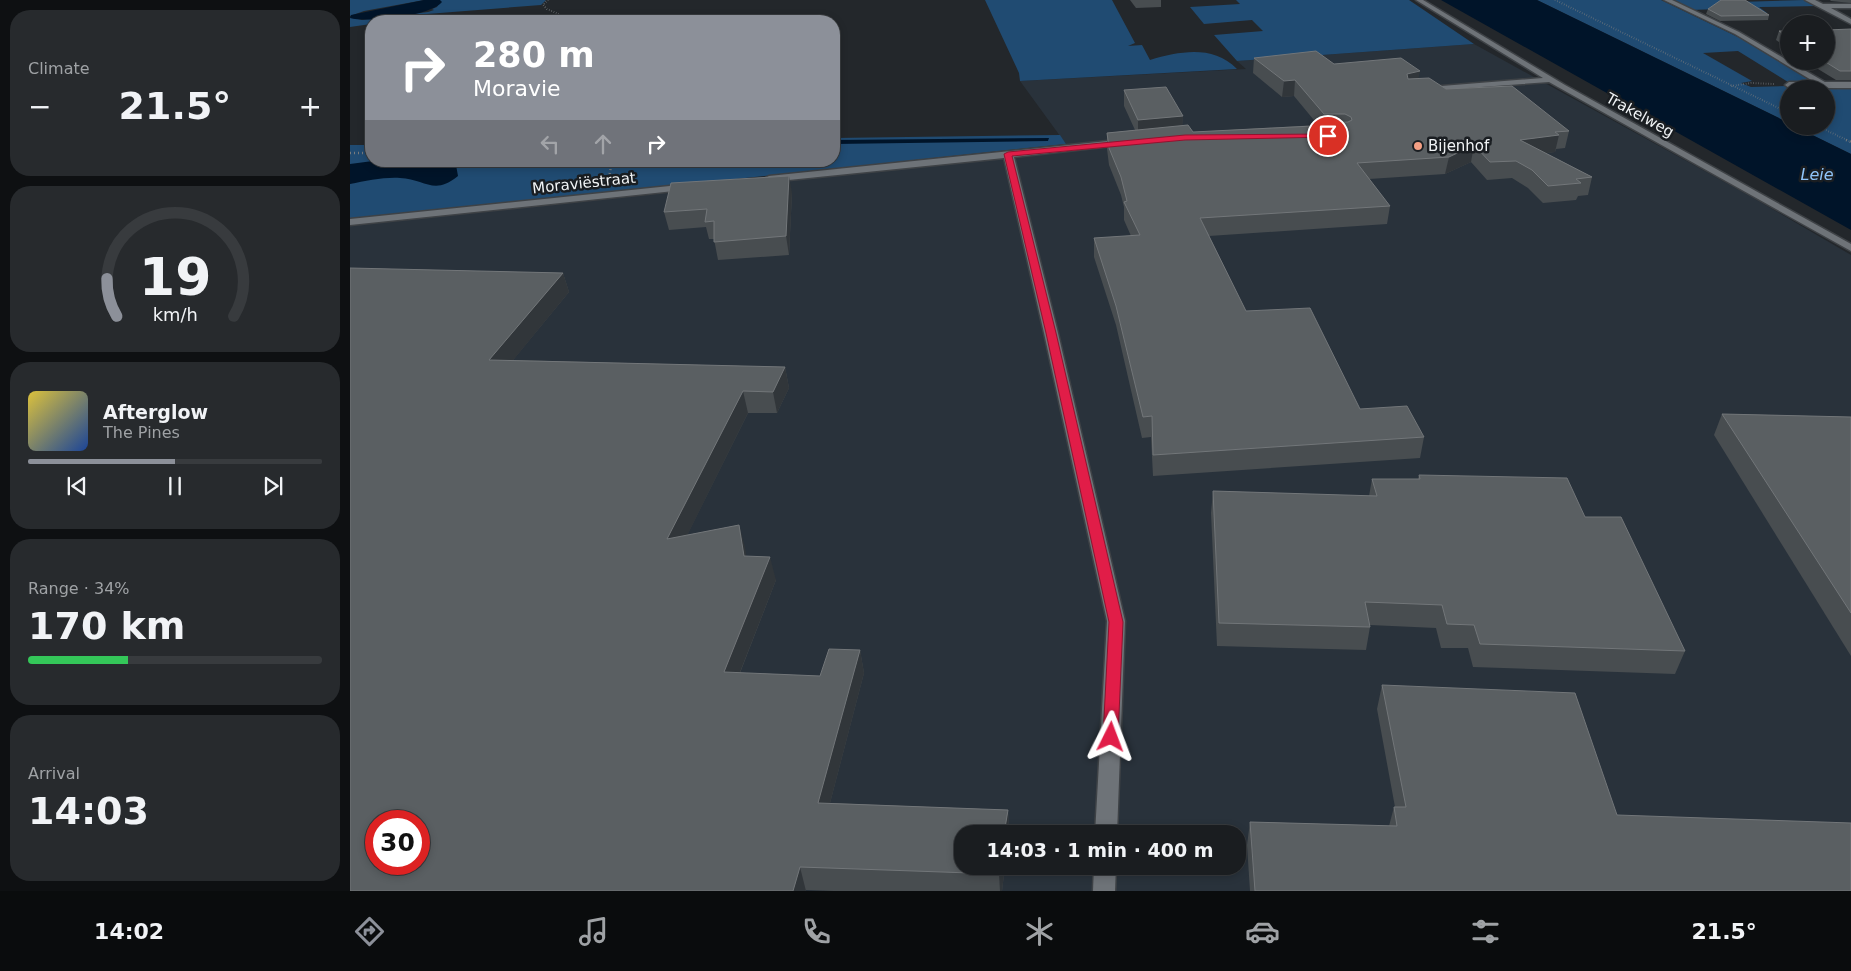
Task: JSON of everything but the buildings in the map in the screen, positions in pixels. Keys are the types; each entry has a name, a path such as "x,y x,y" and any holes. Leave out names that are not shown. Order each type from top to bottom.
{"street":[{"path":"1809,0 1851,22"},
{"path":"1821,6 1851,6"},
{"path":"1835,85 1851,85"},
{"path":"761,180 1135,142"},
{"path":"1008,154 1051,333 1116,622 1106,825"},
{"name":"Moraviëstraat","path":"350,222 702,186"},
{"path":"1104,891 1105,875"}],"lane":[{"name":"Trakelweg","path":"1420,0 1551,80 1851,248"},
{"path":"1667,0 1737,33 1817,80"},
{"path":"1418,90 1551,80"}],"path":[{"path":"548,0 543,5 560,15"},
{"path":"1555,0 1780,109"},
{"path":"1731,86 1751,83 1780,85"},
{"path":"1835,134 1851,142"},
{"path":"350,153 365,153"}],"shaded area":[{"path":"350,0 424,0 364,11 350,16"},
{"path":"440,0 546,0 541,5 426,15 403,15 428,12 437,7"},
{"path":"985,0 1112,0 1135,43 1128,46 1142,45 1150,60 1173,54 1207,53 1228,61 1237,69 1020,81 1019,73"},
{"path":"1236,0 1409,0 1474,44 1237,61 1214,35 1263,31 1252,20 1204,24 1190,7 1240,4"},
{"path":"1537,0 1661,0 1742,39 1780,62 1780,70 1793,70 1810,80 1785,80 1738,51 1703,53 1752,81 1741,83 1751,87 1780,86 1780,119"},
{"path":"1671,0 1735,0 1738,2 1804,0 1817,6 1759,7 1767,13 1719,9 1691,10"},
{"path":"350,17 365,20 365,25 350,27"},
{"path":"1474,44 1750,196 1851,255 1851,891 350,891 350,226 1071,151 1020,81 1246,69 1237,61"},
{"path":"1835,89 1851,89 1851,154 1812,135 1835,135"},
{"path":"1060,135 1066,144 350,220 350,145 365,145 365,167 840,167 840,138"}],"water":[{"path":"424,0 440,0 442,2 436,7 413,15 365,15 365,20 350,18 351,15"},
{"name":"Leie","path":"1441,0 1537,0 1780,119 1780,135 1812,135 1851,154 1851,230"},
{"path":"1049,138 1048,141 840,144 840,140"},
{"path":"365,162 365,167 456,167 458,176 450,182 436,186 409,179 394,178 350,184 350,164"}],"place":[{"name":"Bijenhof","path":"1418,146"}],"route":[{"path":"1111,737 1116,622 1051,333 1008,154 1185,137 1328,136"}]}
